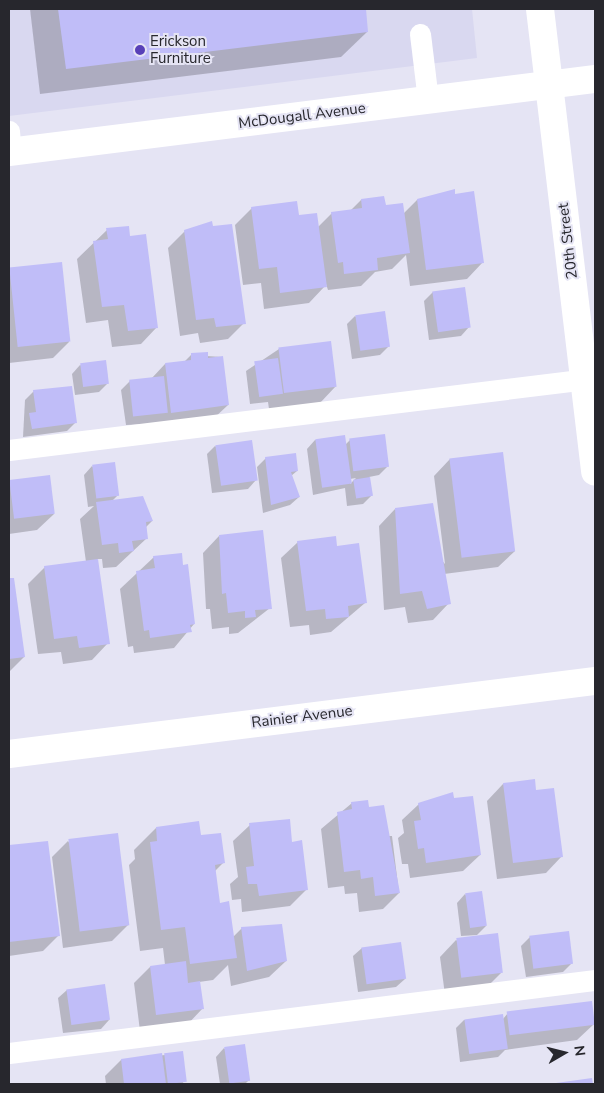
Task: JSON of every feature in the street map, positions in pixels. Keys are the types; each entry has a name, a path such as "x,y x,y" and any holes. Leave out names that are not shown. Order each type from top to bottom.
{"street":[{"name":"20th Street","path":"540,9 590,379 595,472"},
{"name":"McDougall Avenue","path":"10,145 428,100 595,79"},
{"name":"Rainier Avenue","path":"9,754 595,681"}],"lane":[{"path":"420,34 428,100"},
{"path":"9,450 590,379"},
{"path":"9,1052 595,980"}],"shaded area":[{"path":"9,9 472,9 477,58 9,116"}],"building":[{"name":"Erickson Furniture","path":"58,9 366,9 368,32 66,69"},
{"path":"455,189 455,194 474,191 484,263 426,270 417,199"},
{"path":"384,196 386,205 403,203 410,253 377,258 378,270 344,274 343,262 338,263 331,212 362,208 361,199"},
{"path":"297,201 299,215 317,213 327,287 280,293 277,267 259,269 251,207"},
{"path":"212,221 213,226 232,224 246,324 216,327 214,318 196,320 184,230"},
{"path":"129,226 130,236 146,234 158,328 128,331 124,305 102,307 93,241 108,239 106,228"},
{"path":"62,262 70,342 18,347 9,268"},
{"path":"465,287 471,328 438,332 432,292"},
{"path":"385,311 390,347 360,351 355,315"},
{"path":"331,341 337,387 284,393 278,347"},
{"path":"208,352 208,358 223,356 229,405 171,413 165,363 191,360 191,353"},
{"path":"278,358 283,394 259,397 254,361"},
{"path":"106,360 109,384 83,387 80,363"},
{"path":"164,376 168,413 133,416 129,380"},
{"path":"72,386 77,423 32,429 29,413 36,412 33,390"},
{"path":"385,434 389,467 353,471 349,438"},
{"path":"345,435 352,484 322,488 315,439"},
{"path":"252,440 258,481 221,486 215,445"},
{"path":"503,452 515,551 462,558 449,459"},
{"path":"296,453 298,471 291,472 300,497 271,505 265,457"},
{"path":"115,462 119,496 96,499 92,465"},
{"path":"50,475 55,514 14,519 9,480"},
{"path":"370,477 373,496 356,498 353,480"},
{"path":"143,496 153,521 146,522 148,539 132,541 134,551 119,553 118,543 102,545 96,502"},
{"path":"433,503 451,604 427,609 422,591 400,594 395,508"},
{"path":"263,530 272,609 255,610 256,617 245,618 245,611 228,613 226,593 222,594 219,535"},
{"path":"336,536 337,546 359,543 367,603 348,606 349,617 326,619 325,609 306,611 297,541"},
{"path":"182,553 183,565 188,564 195,624 190,625 192,632 150,638 149,630 144,631 136,571 155,568 153,556"},
{"path":"98,559 110,644 79,648 77,636 54,639 44,566"},
{"path":"9,578 14,578 25,657 9,659"},
{"path":"535,779 536,790 554,788 563,857 513,863 503,783"},
{"path":"453,792 454,798 473,796 481,855 426,863 424,848 418,849 414,821 421,820 418,803"},
{"path":"368,800 369,807 384,805 400,893 375,896 373,877 361,879 360,870 344,872 337,812 352,809 351,802"},
{"path":"290,819 292,842 302,840 308,890 259,896 257,884 248,884 246,867 254,866 249,823"},
{"path":"199,821 201,835 221,833 225,863 215,865 220,903 229,901 237,958 190,964 185,927 161,930 150,842 157,841 156,827"},
{"path":"118,833 129,925 80,931 68,839"},
{"path":"48,841 60,936 9,942 9,845"},
{"path":"482,891 487,926 470,928 465,893"},
{"path":"282,924 287,961 247,971 241,927"},
{"path":"569,931 573,964 533,969 529,936"},
{"path":"498,933 503,973 461,978 456,938"},
{"path":"401,942 406,979 367,984 361,948"},
{"path":"186,961 188,983 200,981 204,1009 156,1015 150,966"},
{"path":"105,984 110,1020 71,1025 66,989"},
{"path":"592,1001 595,1025 510,1035 507,1011"},
{"path":"503,1014 508,1049 469,1054 464,1019"},
{"path":"245,1044 250,1081 229,1084 224,1047"},
{"path":"183,1051 187,1082 168,1084 164,1053"},
{"path":"162,1053 166,1084 124,1084 121,1059"},
{"path":"592,1078 593,1084 556,1084 556,1083"}],"place":[{"name":"Erickson Furniture","path":"140,50"}]}
